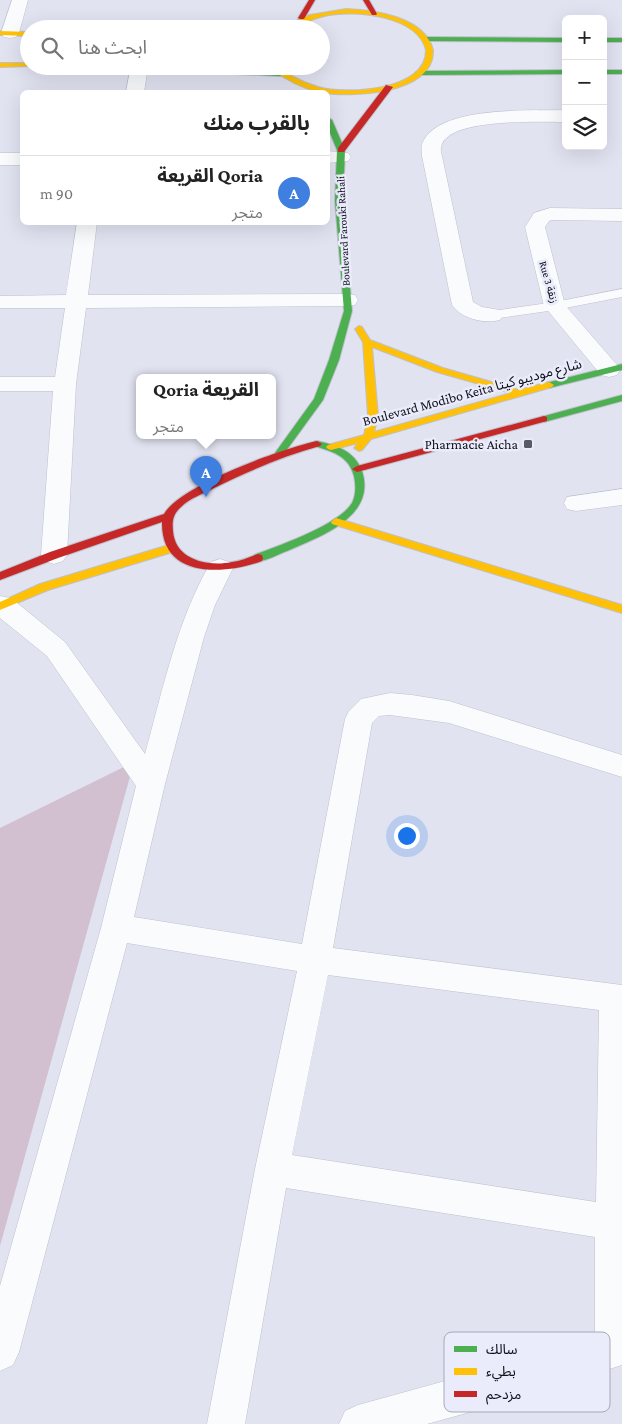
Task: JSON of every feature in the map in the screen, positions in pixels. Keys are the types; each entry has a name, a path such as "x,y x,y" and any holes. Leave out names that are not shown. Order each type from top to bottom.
{"main road":[{"path":"302,18 312,0"},
{"path":"366,0 374,14"},
{"path":"298,20 341,12 374,14 409,25 426,39 430,54 426,66 406,81 389,87 356,92 330,91"},
{"path":"5,33 20,34"},
{"path":"426,39 562,40"},
{"path":"607,40 622,40"},
{"path":"0,64 20,65"},
{"path":"419,72 562,72"},
{"path":"607,72 622,72"},
{"path":"284,75 314,90"},
{"path":"336,155 389,87"},
{"name":"Boulevard Farouki Rahali","path":"280,453 318,400 334,360 347,306 336,155 330,129"},
{"name":"Boulevard Farouki Rahali","path":"347,306 367,342 373,416 368,436 354,464"},
{"path":"367,342 436,370 474,382 519,392"},
{"name":"Boulevard Modibo Keita شارع موديبو كيتا","path":"331,447 519,392 615,369"},
{"path":"354,464 622,398"},
{"path":"317,444 331,447 344,452 354,464 361,491 353,508 336,522 266,555 238,565 220,568 202,567 186,561 172,548 166,533 167,517 175,506 199,491 280,453 317,444"},
{"path":"0,576 54,555 167,517"},
{"path":"336,522 622,610"},
{"path":"1,605 44,587 172,548"}],"street":[{"path":"5,33 20,0"},
{"path":"135,90 138,75"},
{"path":"492,315 476,312 464,305 432,156 432,145 443,132 462,122 482,118 562,116"},
{"path":"0,159 20,159"},
{"name":"Rue 3 زنقة","path":"615,369 555,306 536,234 537,222 541,217 550,214 622,214"},
{"path":"54,555 65,384 87,225"},
{"path":"0,302 347,306"},
{"path":"0,384 65,384"},
{"path":"576,504 622,497"},
{"path":"0,1352 116,928 151,784 191,637 202,605 220,568"},
{"path":"1,605 56,650 151,784"},
{"path":"226,1424 272,1169 315,960 359,719 372,707 390,704 450,712 622,766"},
{"path":"116,928 315,960 619,999 613,1222 618,1348"},
{"path":"272,1169 613,1222"},
{"path":"358,1424 444,1400"}],"lane":[{"path":"492,315 555,306 622,293"}],"shaded area":[{"path":"134,762 0,1246 0,828"}],"traffic: fast":[{"path":"426,39 562,40"},
{"path":"607,40 622,40"},
{"path":"419,73 562,72"},
{"path":"607,72 622,72"},
{"path":"280,453 318,400 334,360 348,311 339,201 341,150 330,125"},
{"path":"549,385 622,367"},
{"path":"544,419 622,398"},
{"path":"258,558 323,530 346,515 354,507 360,491 356,467 348,456 330,447 317,444"}],"traffic: slow":[{"path":"302,20 313,16 346,11 380,15 412,27 422,35 429,46 430,54 425,67 415,77 401,84 366,92 330,92"},
{"path":"0,33 20,34"},
{"path":"0,65 20,65"},
{"path":"286,75 295,81 320,90"},
{"path":"359,329 367,342 373,416 368,436 359,448"},
{"path":"367,342 440,370 515,391"},
{"path":"331,447 549,385"},
{"path":"336,522 622,609"},
{"path":"0,606 44,587 172,548"}],"traffic: jam":[{"path":"302,18 312,0"},
{"path":"366,0 374,14"},
{"path":"341,150 389,87"},
{"path":"357,469 544,419"},
{"path":"258,558 225,567 199,565 190,562 175,551 170,544 167,525 170,513 176,505 186,498 239,472 277,456 317,444"},
{"path":"0,576 54,555 167,517"}],"place":[{"name":"Pharmacie Aicha","path":"528,444"},
{"name":"Qoria القريعة","path":"206,497"}]}
